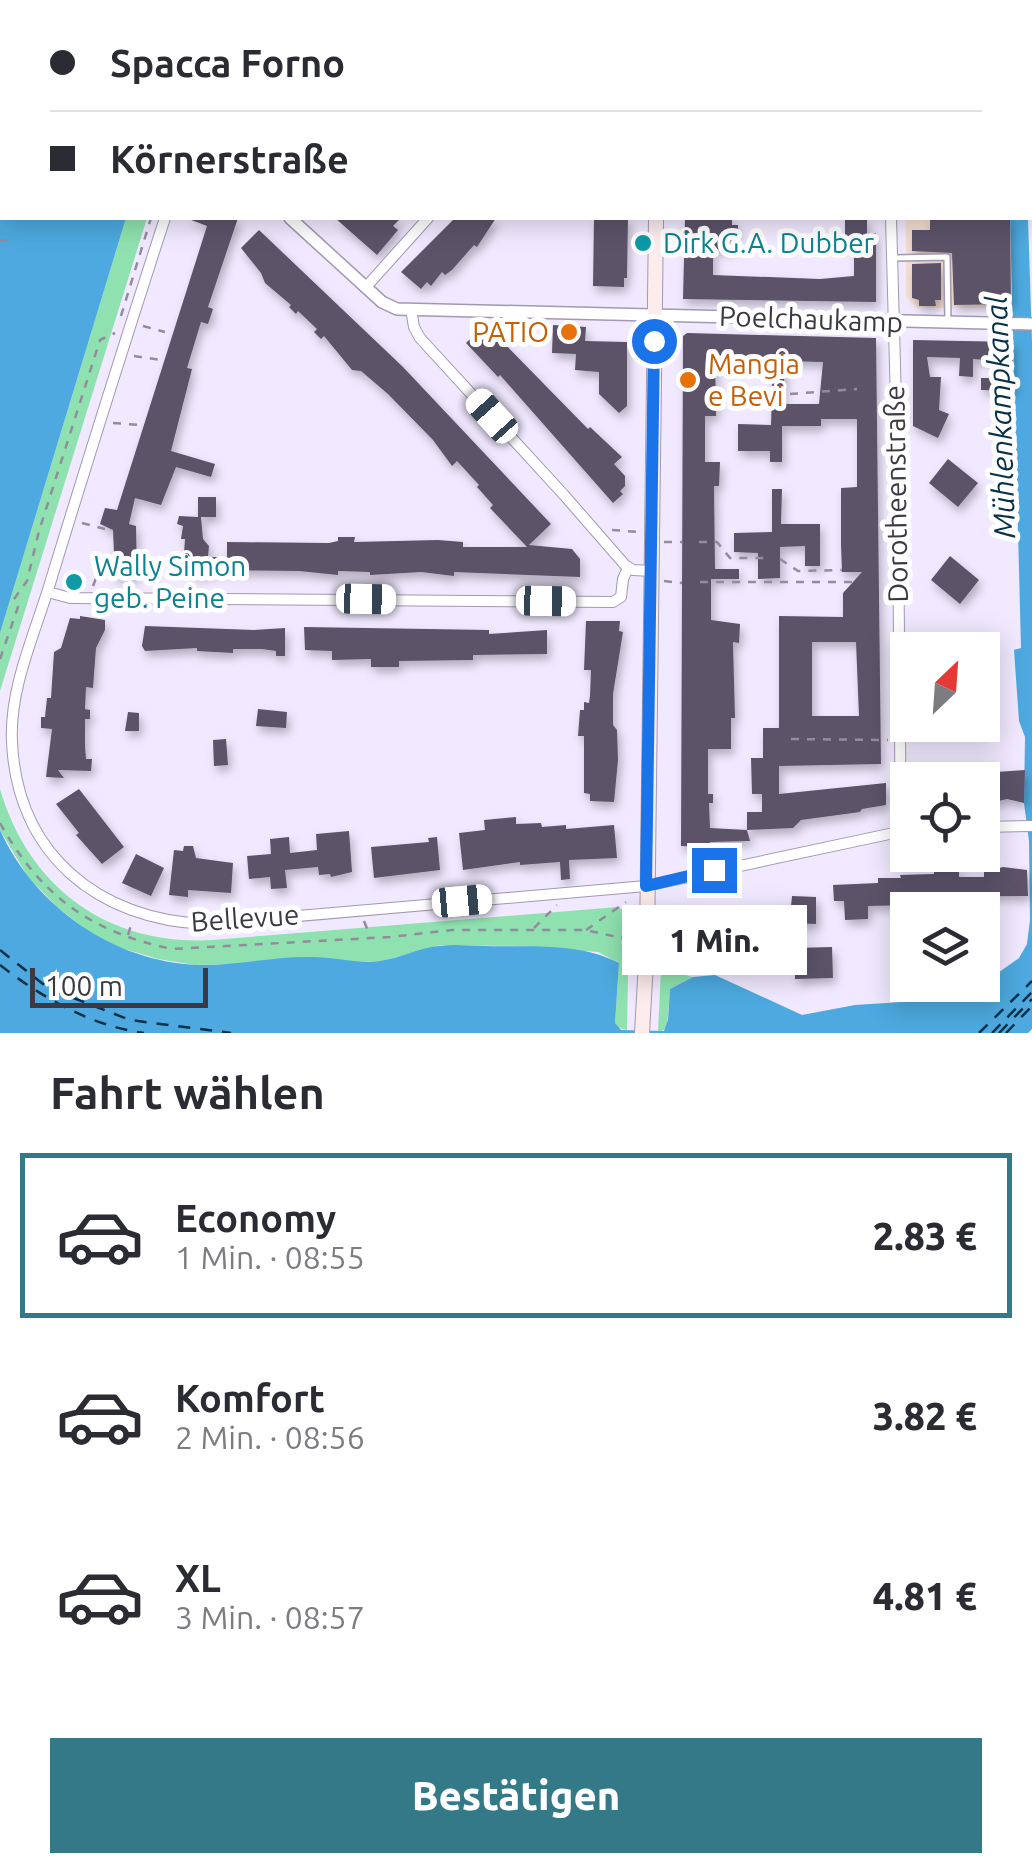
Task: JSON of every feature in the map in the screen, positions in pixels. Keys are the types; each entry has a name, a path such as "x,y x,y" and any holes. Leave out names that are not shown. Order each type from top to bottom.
{"main road":[{"path":"642,1030 656,220"}],"street":[{"name":"Bellevue","path":"165,220 14,708 13,757 28,815 48,850 72,876 128,910 177,923 206,924 646,886 890,833"},
{"path":"292,220 389,306 411,309 420,338 628,568 652,576"},
{"path":"366,288 426,220"},
{"name":"Dorotheenstraße","path":"891,220 899,632"},
{"name":"Poelchaukamp","path":"411,309 1032,324"},
{"path":"48,592 70,598 612,602 621,596 628,568"},
{"path":"1000,827 1028,826"}],"lane":[{"path":"891,258 947,257 948,323"}],"path":[{"path":"120,320 150,220"},
{"path":"0,240 11,241"},
{"path":"143,326 164,332"},
{"path":"0,659 18,607 14,599 27,581 39,531 100,340 116,332"},
{"path":"134,356 160,360"},
{"path":"790,394 857,389"},
{"path":"113,422 140,425"},
{"path":"82,523 104,529"},
{"path":"699,542 717,542 730,558 765,558"},
{"path":"780,559 798,571 842,570"},
{"path":"93,586 100,568 107,565"},
{"path":"652,576 682,583"},
{"path":"700,582 852,582"},
{"path":"791,739 890,740"},
{"path":"533,929 557,905 560,892"},
{"path":"585,930 626,902 646,909"},
{"path":"362,910 370,936"},
{"path":"128,937 131,926"}],"shaded area":[{"path":"906,220 1010,220 1011,308 917,308 906,296"}],"green space":[{"path":"125,220 146,220 0,691 0,633"},
{"path":"0,789 13,824 52,882 107,921 139,933 212,940 618,907 626,912 629,921 627,1030 615,1023 619,963 598,952 441,945 382,961 195,965 118,947 88,931 57,907 28,877 0,830"},
{"path":"661,969 693,977 670,989 667,1029 658,1032"}],"water":[{"path":"0,220 125,220 0,633"},
{"path":"1010,220 1028,220 1032,342 1032,1029 1028,1033 0,1033 0,830 33,883 80,925 136,953 167,961 212,965 321,957 363,962 450,945 571,949 619,963 615,1023 621,1030 664,1031 670,989 693,977 715,975 802,1015 855,1005 1000,1002 1000,971 1019,958 1027,944 1030,920 1025,737 1019,721 1014,650 1021,648"}],"building":[{"path":"191,220 237,220 208,307 213,309 208,324 201,322 187,368 192,369 171,451 215,464 211,477 176,467 161,505 135,498 129,524 136,526 137,577 115,577 113,530 100,524 105,508 117,510 207,226"},
{"path":"337,220 399,220 393,226 398,230 377,255"},
{"path":"453,220 495,220 477,247 474,245 445,275 442,272 431,286 427,282 421,289 401,272"},
{"path":"594,220 628,220 624,287 593,286"},
{"path":"685,220 732,220 732,225 738,225 732,249 713,249 713,275 820,279 854,276 854,245 845,245 845,220 867,220 867,233 876,233 876,302 683,299"},
{"path":"930,220 1010,220 1011,304 954,305 952,253 912,251 912,230 930,230"},
{"path":"259,230 403,367 551,524 529,545 572,549 580,559 580,577 215,570 191,574 188,554 184,553 185,539 181,539 183,526 177,524 179,516 198,517 198,497 216,497 216,517 201,517 208,557 227,557 227,542 329,543 338,541 338,537 355,537 354,542 438,540 463,542 463,547 527,547 490,508 493,505 479,485 457,461 452,466 433,440 388,394 361,371 352,370 324,336 321,339 314,332 317,329 265,283 241,248"},
{"path":"941,263 941,300 935,300 936,306 919,306 919,300 912,298 912,264"},
{"path":"553,325 586,327 585,341 627,342 627,406 619,413 599,394 599,372 575,370 576,354 552,353"},
{"path":"687,333 876,338 881,764 779,766 779,794 886,783 886,805 801,820 793,828 747,830 750,841 710,842 710,847 681,846 683,336","holes":["715,356 773,357 771,425 738,424 738,451 770,451 770,462 782,462 782,426 821,426 821,419 857,419 857,487 841,488 841,544 842,572 862,572 843,593 843,617 779,616 779,728 763,728 763,758 751,758 752,794 762,794 762,812 747,812 747,830 710,828 709,803 713,803 713,794 708,794 708,749 731,749 731,718 735,718 733,642 739,643 740,624 711,620 711,579 739,579 739,569 715,569 714,486 719,486 720,462 705,462 705,416 716,416","785,361 823,362 819,404 783,404","812,642 856,642 859,716 812,716"]},
{"path":"475,334 496,335 588,429 622,457 614,464 625,476 625,486 613,503 500,375 466,343"},
{"path":"913,340 1013,342 1013,391 981,390 981,378 997,378 997,361 973,359 973,377 959,376 960,358 927,357 930,377 941,377 939,410 949,414 938,438 913,426"},
{"path":"948,459 978,483 958,507 929,483"},
{"path":"772,489 782,489 781,524 820,524 820,566 805,566 805,546 780,547 780,578 758,579 758,553 734,552 734,533 772,532"},
{"path":"950,556 979,580 960,604 931,580"},
{"path":"70,618 105,620 105,630 96,648 93,688 86,687 85,709 90,710 90,719 85,719 85,746 86,759 92,759 91,771 58,770 64,778 46,777 52,729 41,728 41,717 45,717 47,698 51,698 54,652 61,648"},
{"path":"586,621 620,621 619,631 623,632 613,694 618,760 614,802 590,801 590,794 584,793 584,736 578,736 580,710 584,710 584,702 589,703 590,696 591,670 584,670"},
{"path":"145,626 285,628 285,656 262,649 233,649 233,653 197,648 145,651"},
{"path":"304,627 489,630 489,634 547,630 547,654 473,655 473,660 399,661 399,667 371,667 371,659 332,660 332,651 305,650"},
{"path":"258,709 287,712 286,728 256,726"},
{"path":"128,712 139,713 139,731 125,731"},
{"path":"226,739 228,765 214,766 213,740"},
{"path":"1025,770 1024,803 1000,801 1000,772"},
{"path":"79,789 124,847 102,864 56,804"},
{"path":"516,817 516,824 566,825 566,829 614,825 617,858 569,860 570,879 561,880 560,862 520,862 463,870 459,833 485,830 484,820"},
{"path":"349,831 352,872 331,877 319,875 318,867 285,870 287,888 271,889 270,877 249,879 247,856 271,854 270,839 289,837 290,853 317,850 316,834"},
{"path":"437,837 440,870 374,878 371,847 429,842 428,838"},
{"path":"184,846 193,846 196,858 233,863 231,893 188,890 188,897 169,895 174,850 183,851"},
{"path":"136,854 164,868 151,896 122,883"},
{"path":"1000,868 1027,870 1028,896 1000,896 1000,892 890,892 890,905 868,906 868,919 845,920 844,901 834,901 833,885 878,883 878,878 934,872 984,877 984,872 1000,872"},
{"path":"792,896 816,897 816,924 793,923 792,938 768,937 769,905 791,906"},
{"path":"675,907 700,908 699,935 746,941 745,964 707,959 708,955 674,954"},
{"path":"832,947 833,978 795,979 795,948"}],"ferry route":[{"path":"0,950 48,988 130,1020 231,1033"},
{"path":"0,965 67,1008 105,1024 144,1033"},
{"path":"979,1033 1032,981"},
{"path":"992,1033 1032,992"},
{"path":"999,1033 1032,999"},
{"path":"1006,1033 1032,1006"}],"place":[{"name":"Dirk G.A. Dubber","path":"643,243"},
{"name":"PATIO","path":"569,332"},
{"name":"Mangia e Bevi","path":"688,380"},
{"name":"Wally Simon geb. Peine","path":"74,582"}],"route":[{"path":"654,341 646,886 714,870"}],"water label":[{"name":"Mühlenkampkanal","path":"1001,417"}]}
